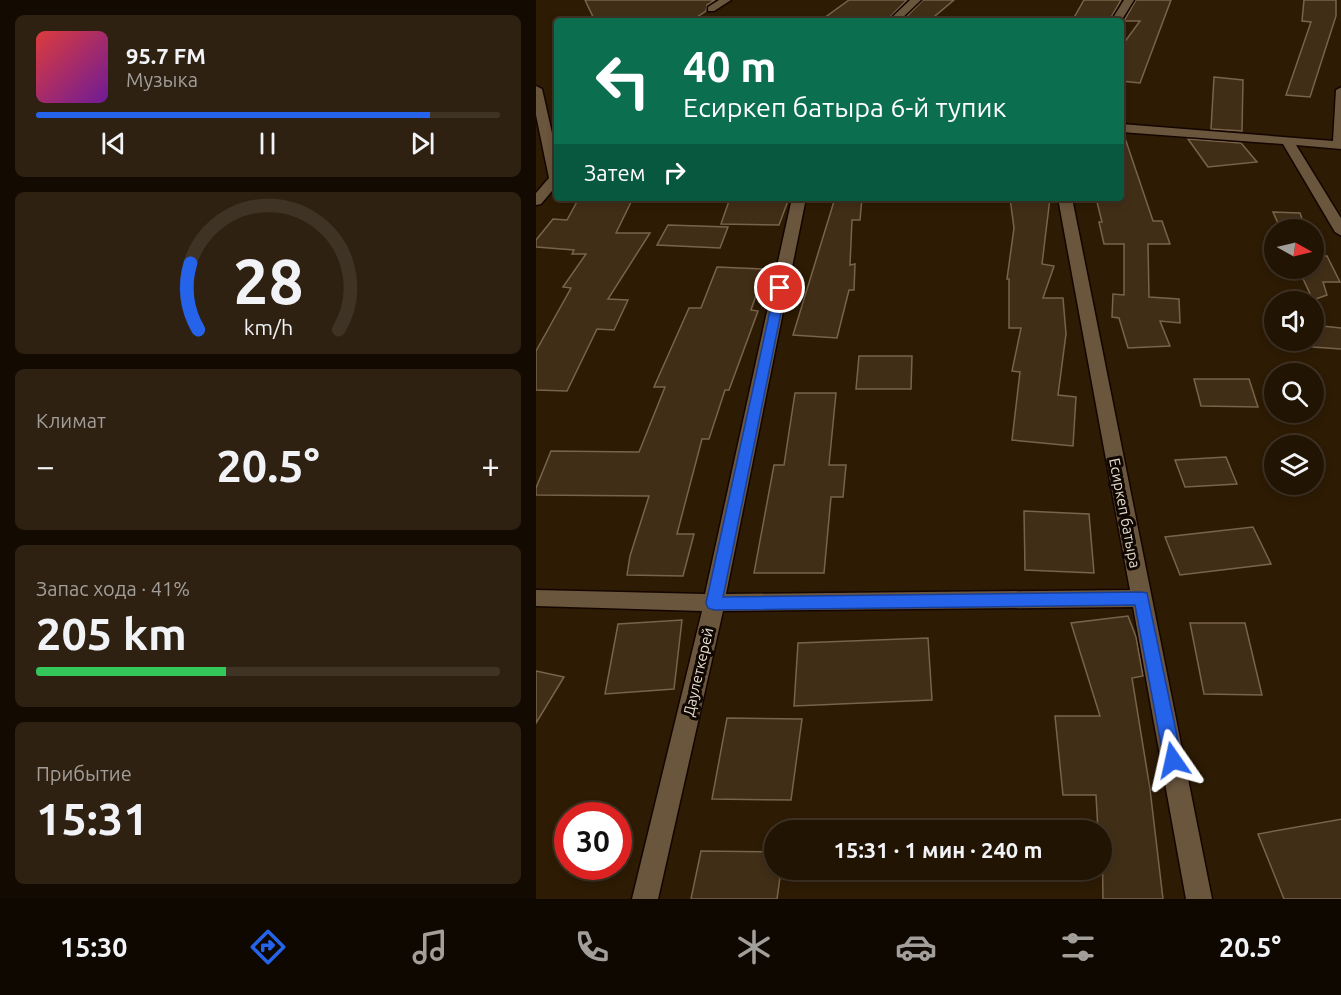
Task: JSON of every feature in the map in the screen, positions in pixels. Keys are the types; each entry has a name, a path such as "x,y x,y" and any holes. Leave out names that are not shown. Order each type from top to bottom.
{"street":[{"path":"712,9 726,0"},
{"path":"896,18 916,0"},
{"path":"1118,18 1129,0"},
{"path":"536,89 554,165"},
{"path":"1124,128 1340,145 1342,90"},
{"path":"1287,141 1342,232"},
{"path":"536,201 554,181"},
{"name":"Даулеткерей","path":"645,899 714,603 798,201"},
{"name":"Есиркеп батыра","path":"1066,201 1199,899"},
{"path":"536,598 714,603 1141,598"}],"building":[{"path":"585,0 715,0 707,5 706,11 696,18 594,18"},
{"path":"849,0 907,0 889,18 824,18"},
{"path":"923,0 954,0 933,18 905,18"},
{"path":"1084,0 1121,0 1111,18 1074,18"},
{"path":"1136,0 1171,0 1140,83 1124,81 1124,43 1140,21 1124,21"},
{"path":"1304,0 1336,0 1336,16 1310,97 1286,95 1311,22 1302,21"},
{"path":"1214,77 1243,80 1242,131 1211,129"},
{"path":"1125,138 1153,221 1162,221 1170,244 1148,244 1149,297 1179,299 1180,323 1160,321 1170,346 1128,348 1119,318 1112,317 1113,294 1124,295 1124,244 1104,244 1099,222 1102,222 1097,201 1124,201"},
{"path":"1188,139 1241,143 1257,162 1208,167"},
{"path":"577,201 632,201 616,233 650,233 608,299 628,300 614,330 597,329 567,391 536,390 536,351 571,288 563,287 586,254 572,254 574,250 536,247 536,240 553,219 567,220"},
{"path":"729,201 788,201 779,225 721,224"},
{"path":"834,201 862,201 860,220 852,220 850,265 855,264 854,290 849,290 837,338 793,335"},
{"path":"1010,201 1050,201 1042,264 1054,266 1043,298 1063,298 1066,334 1058,395 1076,397 1073,446 1012,440 1020,372 1012,371 1021,328 1009,328 1009,279 1007,279 1014,228"},
{"path":"1273,212 1300,213 1302,219 1276,219"},
{"path":"668,225 728,227 720,248 657,245"},
{"path":"1324,256 1327,256 1340,282 1323,282 1327,295 1324,296 1324,291 1309,291 1303,279 1324,279"},
{"path":"717,267 765,269 751,310 758,311 729,390 725,390 709,439 702,439 677,534 694,534 683,576 627,575 630,556 649,496 536,495 536,488 551,451 639,452 665,387 654,387 689,308 701,308"},
{"path":"1324,326 1342,328 1342,349 1324,348"},
{"path":"859,356 912,356 911,389 856,389"},
{"path":"1194,379 1249,379 1258,407 1201,406"},
{"path":"795,393 836,393 829,465 846,465 843,497 831,497 824,573 754,573 774,465 784,465"},
{"path":"1226,457 1237,484 1185,487 1175,460"},
{"path":"1024,511 1089,514 1094,573 1025,570"},
{"path":"1253,527 1271,564 1180,575 1165,537"},
{"path":"1128,616 1136,637 1143,676 1132,678 1150,789 1163,899 1103,899 1103,880 1112,880 1112,820 1097,820 1096,795 1063,795 1055,716 1100,716 1071,623"},
{"path":"682,620 674,689 605,694 618,624"},
{"path":"1190,623 1245,623 1262,695 1204,694"},
{"path":"928,638 932,700 794,706 798,643"},
{"path":"536,671 564,677 536,723"},
{"path":"727,718 802,719 791,800 712,799"},
{"path":"1342,819 1342,899 1284,899 1258,834"},
{"path":"701,851 764,852 764,880 780,880 777,899 691,899"}],"route":[{"path":"780,288 714,603 1141,598 1173,760"}]}
